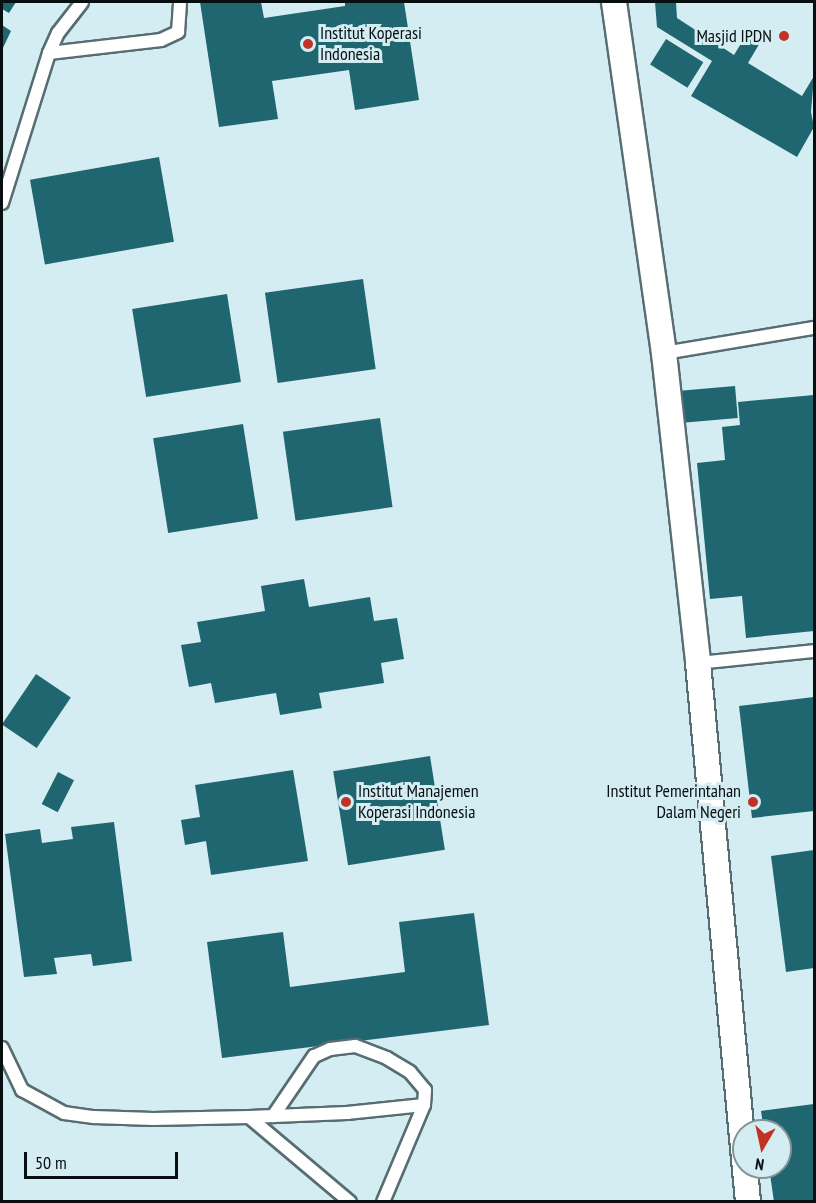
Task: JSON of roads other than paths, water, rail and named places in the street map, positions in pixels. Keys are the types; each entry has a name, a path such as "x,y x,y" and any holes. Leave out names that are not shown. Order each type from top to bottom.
{"street":[{"path":"614,2 664,353 698,663 748,1202"}],"lane":[{"path":"2,203 48,53 58,33 82,2"},
{"path":"48,53 161,40 178,32 180,2"},
{"path":"664,353 814,328"},
{"path":"698,663 814,651"},
{"path":"273,1116 314,1056 330,1049 355,1046 387,1058 410,1072 425,1090 424,1105 383,1202"},
{"path":"2,1048 22,1090 64,1113 153,1119 249,1117 424,1105"},
{"path":"249,1117 350,1202"}],"place":[{"name":"Masjid IPDN","path":"784,36"},
{"name":"Institut Koperasi Indonesia","path":"308,44"},
{"name":"Institut Manajemen Koperasi Indonesia","path":"346,802"},
{"name":"Institut Pemerintahan Dalam Negeri","path":"753,802"}]}
